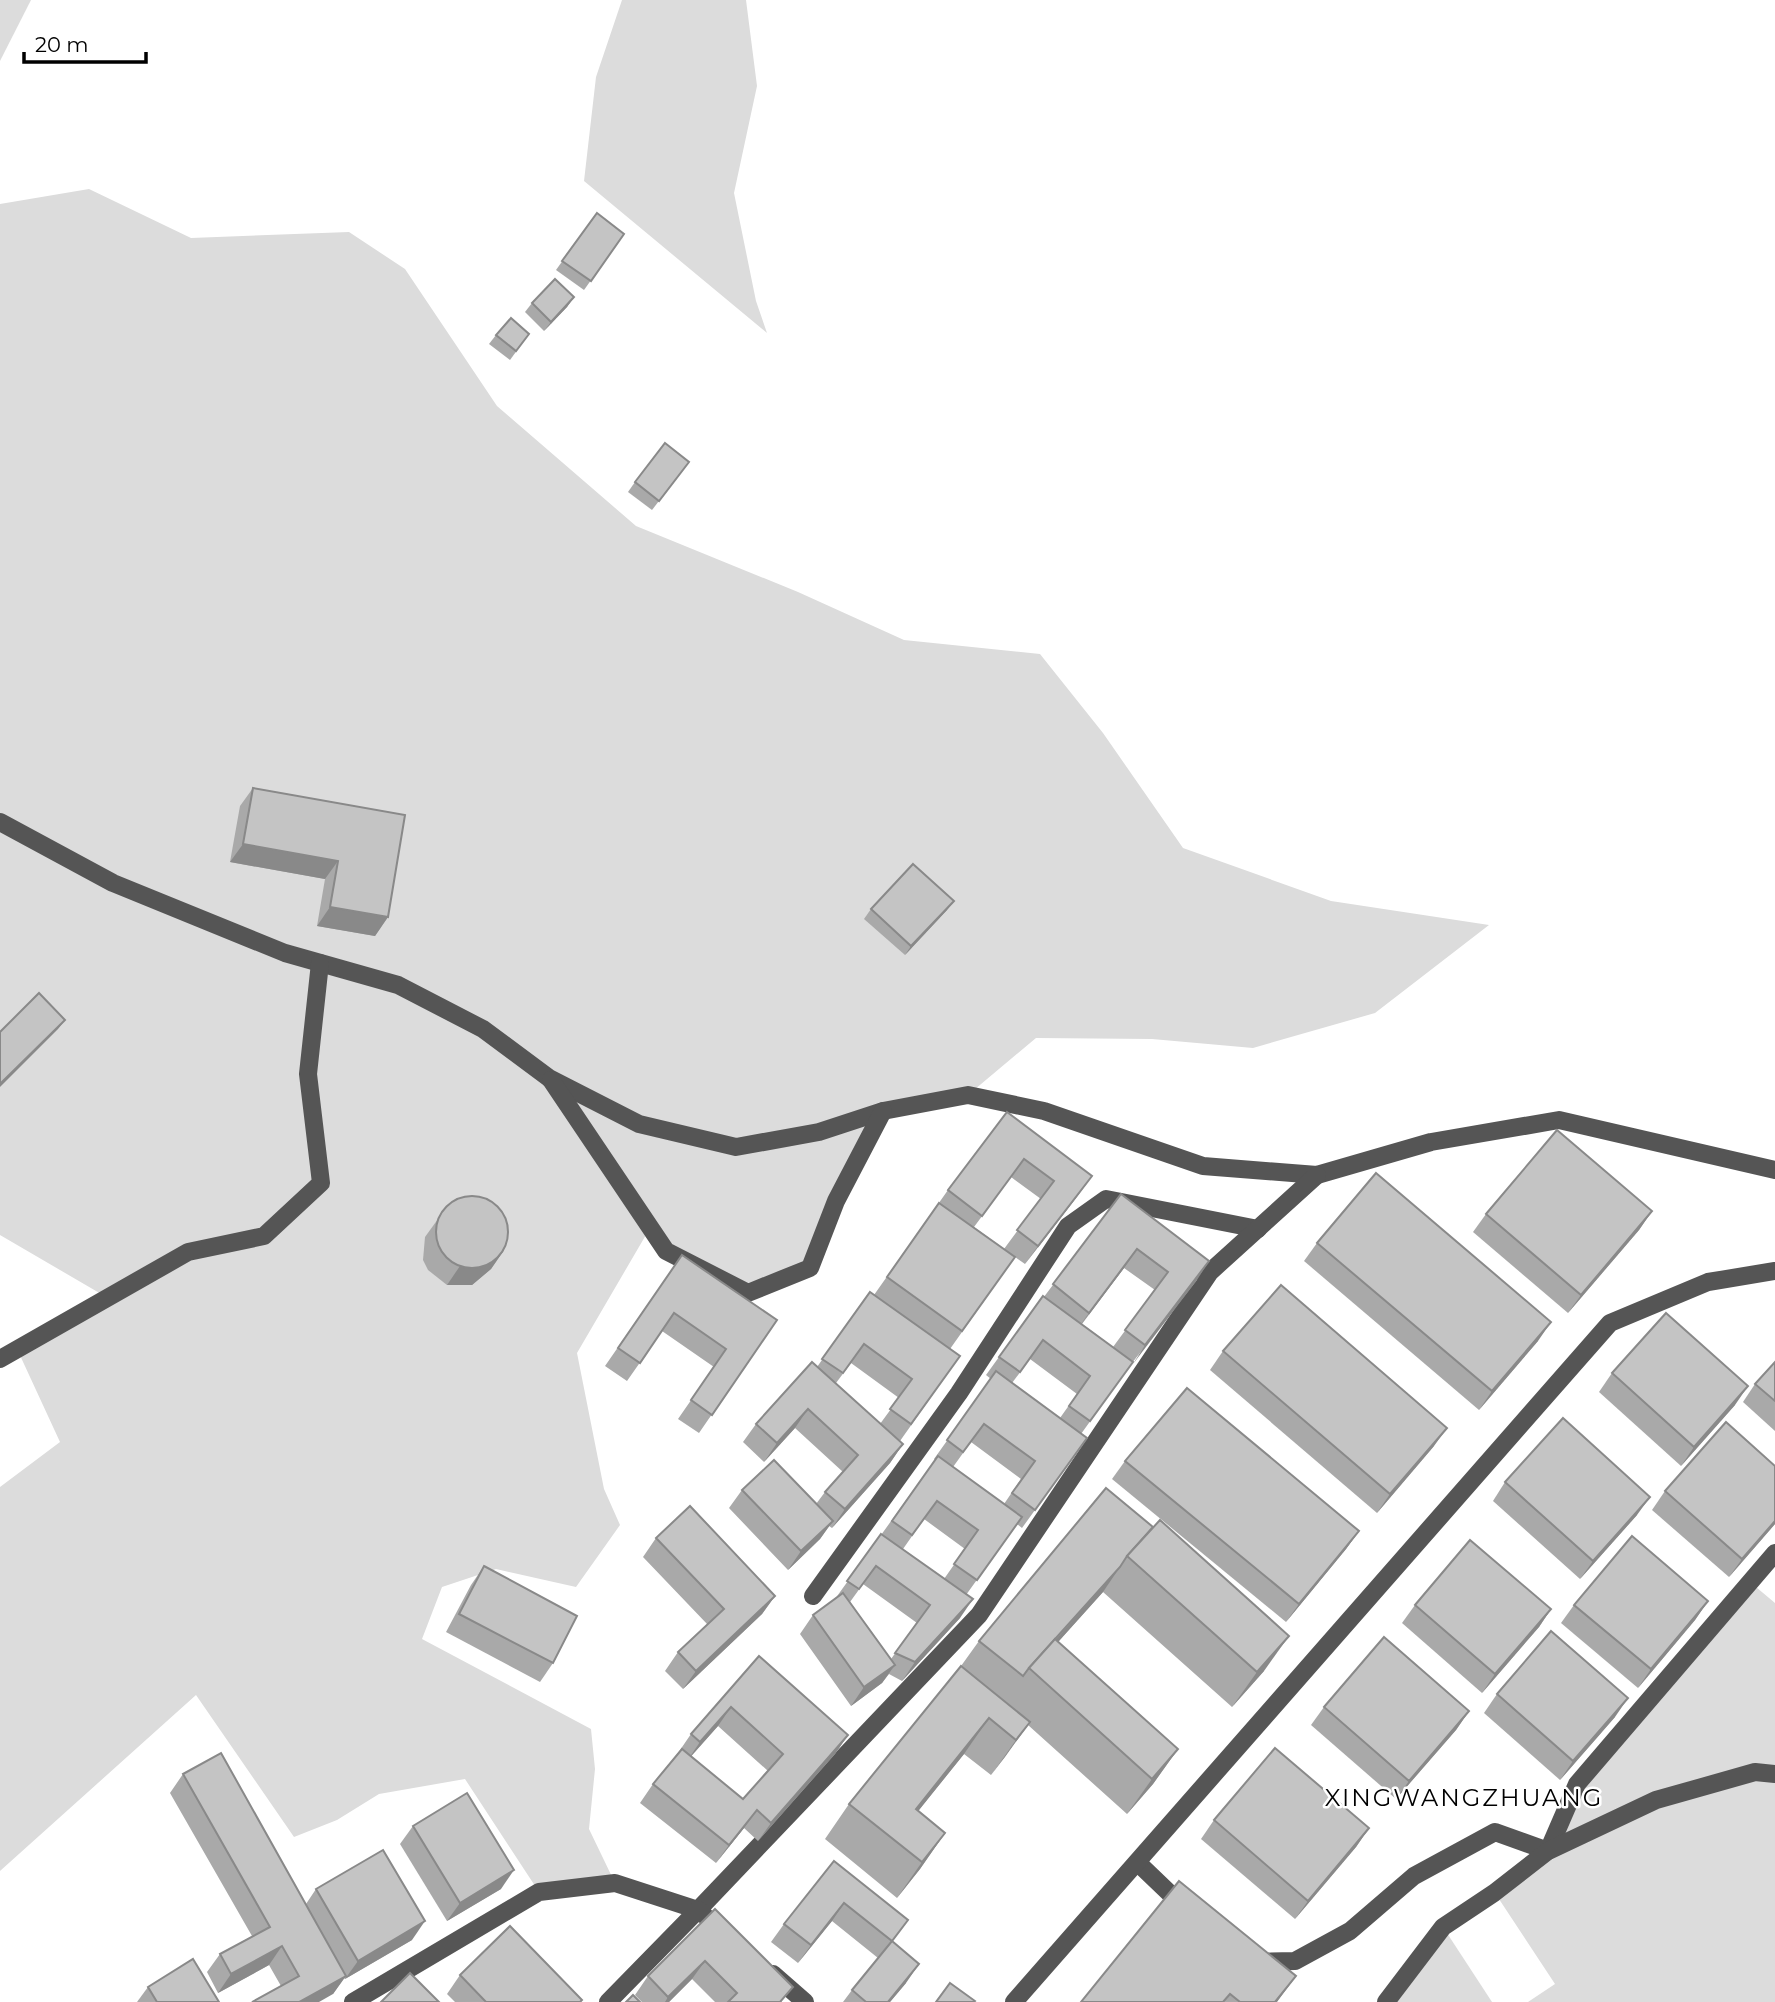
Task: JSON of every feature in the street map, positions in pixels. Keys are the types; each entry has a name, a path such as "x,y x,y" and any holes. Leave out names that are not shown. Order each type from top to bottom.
{"street":[{"path":"0,822 113,883 285,953 398,985 484,1029 549,1078 639,1124 736,1147 818,1132 883,1111 968,1095 1044,1111 1203,1166 1317,1175 1431,1142 1559,1120 1775,1170"},
{"path":"0,1359 188,1252 264,1236 321,1183 308,1074 320,963"},
{"path":"549,1078 666,1251 748,1293 810,1269 836,1201 883,1111"},
{"path":"608,2002 979,1615 1210,1272 1317,1175"},
{"path":"813,1596 959,1393 1068,1226 1106,1199 1258,1229"},
{"path":"1014,2002 1610,1323 1708,1282 1775,1271"},
{"path":"1548,1851 1577,1784 1775,1553"},
{"path":"1386,2002 1443,1927 1494,1893 1548,1851 1656,1800 1755,1772 1775,1774"},
{"path":"1233,1954 1243,1963 1295,1961 1350,1930 1414,1876 1495,1832 1548,1851"},
{"path":"1138,1863 1195,1918"},
{"path":"353,2002 539,1892 615,1882 698,1910 718,1926"},
{"path":"756,1960 805,2002"}],"shaded area":[{"path":"0,0 31,0 0,61"},
{"path":"622,0 746,0 757,86 734,193 756,301 767,333 584,181 596,77"},
{"path":"89,189 191,238 349,232 405,269 497,406 636,526 798,592 904,640 1040,654 1103,733 1183,848 1331,901 1489,925 1375,1013 1253,1048 1152,1039 1036,1038 968,1095 883,1111 810,1268 748,1293 666,1251 650,1228 577,1353 604,1489 620,1525 576,1587 496,1569 442,1587 422,1639 591,1729 595,1769 589,1829 615,1883 539,1892 465,1779 379,1794 337,1820 294,1837 196,1695 0,1871 0,1487 60,1442 18,1351 108,1298 0,1235 0,204"},
{"path":"1750,1582 1775,1603 1775,2002 1528,2002 1555,1984 1495,1893 1548,1851 1577,1784"},
{"path":"1443,1927 1492,2002 1386,2002"}],"building":[{"path":"597,213 624,234 591,281 562,261"},
{"path":"555,279 574,297 551,322 532,303"},
{"path":"511,318 529,334 516,351 496,335"},
{"path":"665,443 689,462 659,501 635,482"},
{"path":"253,788 405,815 388,917 330,907 338,861 243,844"},
{"path":"913,864 954,901 911,946 871,909"},
{"path":"39,993 65,1020 0,1084 0,1032"},
{"path":"1007,1112 1092,1176 1038,1246 1017,1230 1054,1181 1024,1159 982,1216 948,1190"},
{"path":"1557,1130 1652,1211 1581,1295 1486,1214"},
{"path":"1376,1173 1551,1322 1492,1391 1317,1243"},
{"path":"1121,1194 1209,1261 1145,1345 1125,1330 1168,1272 1137,1249 1089,1313 1053,1284"},
{"path":"472,1196 492,1202 502,1212 508,1232 502,1252 492,1262 472,1268 452,1262 442,1252 436,1232 442,1212 452,1202"},
{"path":"939,1203 1015,1257 962,1331 887,1277"},
{"path":"682,1255 777,1320 712,1415 691,1400 726,1349 674,1313 640,1363 618,1348"},
{"path":"1281,1285 1447,1428 1390,1494 1223,1351"},
{"path":"870,1292 960,1356 911,1424 890,1409 912,1379 864,1344 843,1373 822,1359"},
{"path":"1043,1296 1133,1362 1090,1421 1069,1406 1090,1376 1043,1340 1020,1372 999,1357"},
{"path":"1666,1313 1748,1386 1694,1447 1612,1373"},
{"path":"812,1362 903,1444 845,1509 825,1492 858,1455 808,1409 777,1443 756,1424"},
{"path":"1775,1362 1775,1401 1755,1384"},
{"path":"996,1371 1087,1438 1035,1510 1012,1493 1035,1461 984,1424 963,1452 947,1440"},
{"path":"1187,1388 1359,1531 1299,1604 1125,1461"},
{"path":"1563,1418 1650,1497 1593,1561 1505,1482"},
{"path":"1726,1422 1775,1466 1775,1521 1742,1559 1665,1491"},
{"path":"938,1456 1022,1517 977,1580 954,1564 978,1530 937,1501 912,1535 892,1521"},
{"path":"774,1460 833,1521 801,1551 742,1490"},
{"path":"1106,1488 1153,1527 1023,1676 979,1641"},
{"path":"690,1506 775,1596 696,1671 678,1652 724,1609 656,1538"},
{"path":"1160,1520 1289,1636 1257,1672 1127,1556"},
{"path":"881,1534 973,1599 915,1662 895,1653 930,1605 876,1566 859,1589 847,1581"},
{"path":"1632,1536 1708,1601 1651,1669 1574,1605"},
{"path":"1470,1540 1551,1609 1495,1674 1415,1605"},
{"path":"484,1566 577,1616 553,1663 459,1614"},
{"path":"843,1593 895,1665 864,1687 813,1615"},
{"path":"1551,1631 1628,1698 1573,1761 1497,1694"},
{"path":"1384,1637 1469,1711 1409,1781 1324,1707"},
{"path":"1055,1639 1178,1749 1152,1779 1029,1668"},
{"path":"759,1656 848,1735 771,1823 757,1810 729,1845 653,1784 682,1749 743,1799 783,1754 731,1707 700,1742 691,1734"},
{"path":"961,1666 1030,1722 1016,1740 989,1718 916,1809 945,1833 922,1862 849,1804"},
{"path":"1275,1748 1369,1828 1308,1901 1214,1820"},
{"path":"221,1753 346,1976 299,2002 252,2002 299,1976 282,1946 231,1974 220,1954 270,1927 183,1774"},
{"path":"467,1793 514,1870 460,1903 413,1826"},
{"path":"383,1850 425,1921 358,1961 316,1889"},
{"path":"834,1861 908,1920 892,1941 844,1903 811,1945 784,1924"},
{"path":"1179,1881 1296,1976 1275,2002 1240,2002 1230,1994 1223,2002 1081,2002"},
{"path":"715,1909 793,1987 780,2002 728,2002 737,1993 705,1961 668,1997 648,1976"},
{"path":"510,1926 582,2000 580,2002 486,2002 460,1975"},
{"path":"892,1941 919,1964 888,2002 866,2002 852,1990"},
{"path":"193,1959 219,2002 157,2002 148,1987"},
{"path":"410,1973 439,2002 381,2002"},
{"path":"950,1983 975,2001 936,2002"},
{"path":"633,1995 640,2002 626,2002"}],"district":[{"name":"XINGWANGZHUANG","path":"1464,1798"}]}
